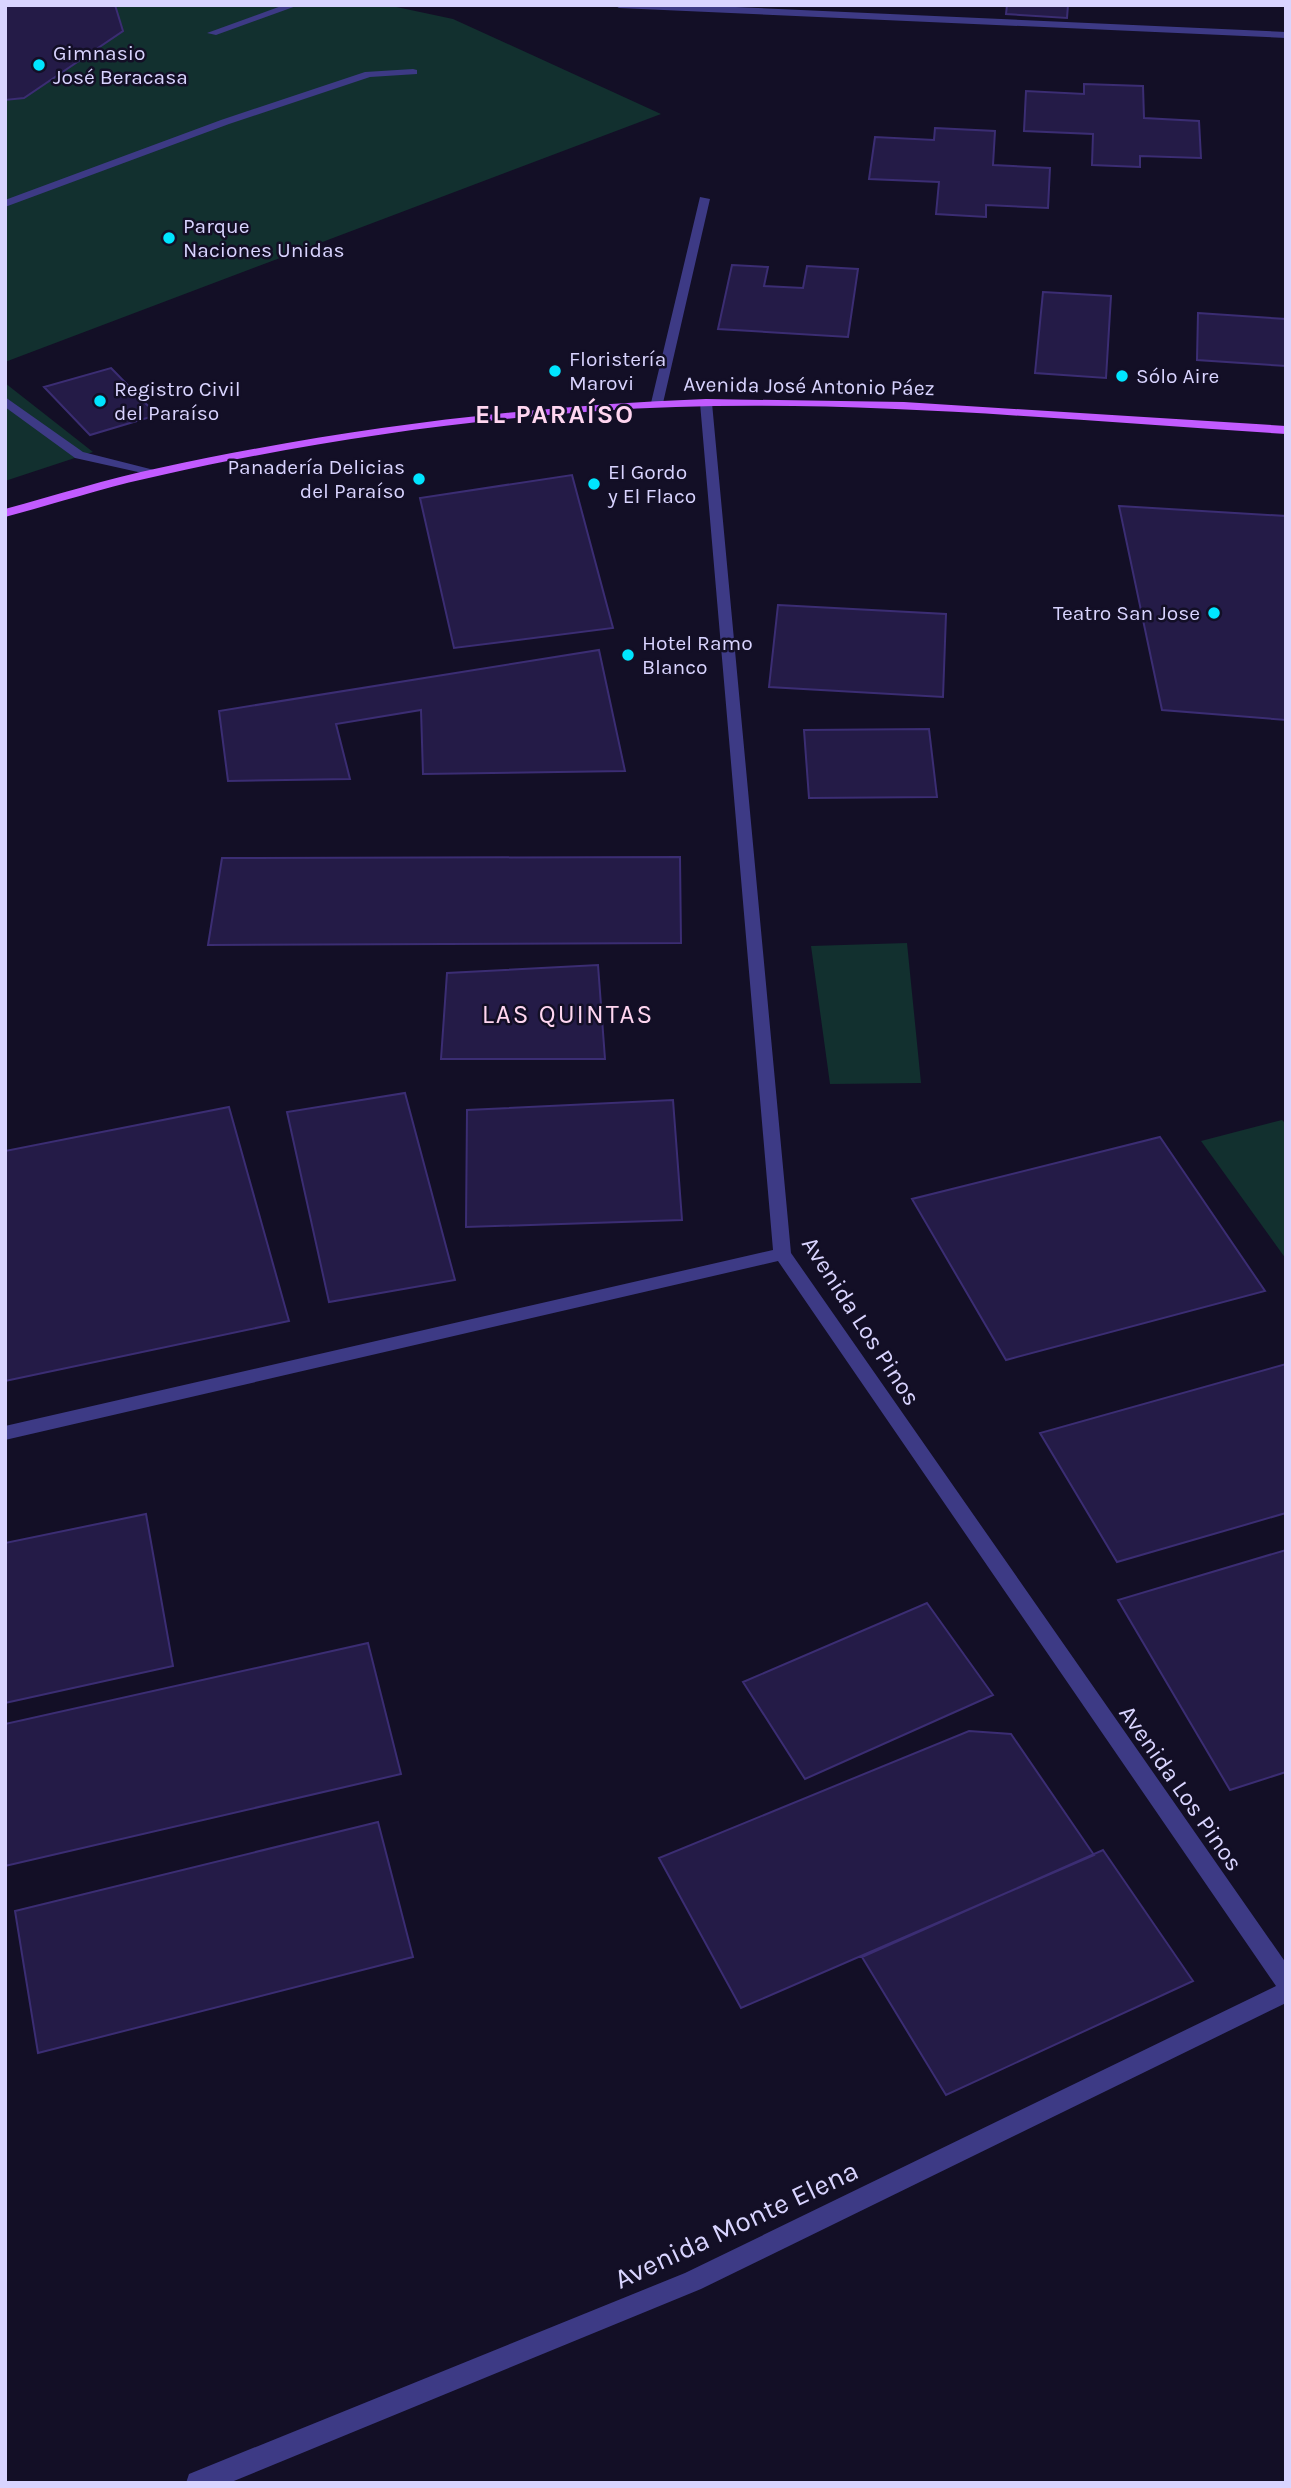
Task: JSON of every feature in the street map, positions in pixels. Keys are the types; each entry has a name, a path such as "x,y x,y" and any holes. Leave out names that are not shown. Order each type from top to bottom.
{"main road":[{"name":"Avenida José Antonio Páez","path":"5,513 156,472 247,453 440,423 657,403 904,406 1286,430"}],"street":[{"path":"212,33 294,5"},
{"path":"620,5 1286,35"},
{"path":"5,204 225,122 358,78 391,72 413,72"},
{"path":"657,403 704,200"},
{"path":"5,401 79,455 156,472"},
{"name":"Avenida Los Pinos","path":"706,403 782,1254 1286,1982"},
{"path":"5,1433 782,1254"},
{"name":"Avenida Monte Elena","path":"198,2483 693,2281 1286,1992"}],"green space":[{"name":"Parque Naciones Unidas","path":"5,5 387,5 453,19 661,114 5,362"},
{"path":"5,383 93,452 5,481"},
{"path":"907,943 921,1083 830,1084 811,946"},
{"path":"1282,1120 1286,1124 1286,1259 1201,1141"}],"building":[{"name":"Gimnasio José Beracasa","path":"5,5 115,5 123,31 24,98 5,100"},
{"path":"1007,5 1068,5 1067,18 1006,14"},
{"path":"1084,84 1143,86 1144,118 1199,121 1201,158 1140,156 1140,167 1092,165 1093,134 1024,131 1026,91 1084,94"},
{"path":"935,128 995,131 993,165 1050,168 1048,208 986,205 986,217 936,214 939,182 869,179 875,137 934,140"},
{"path":"732,265 768,267 764,286 803,288 807,266 858,269 848,337 718,329"},
{"path":"1043,292 1111,296 1106,378 1035,373"},
{"path":"1198,313 1286,319 1286,366 1197,360"},
{"name":"Registro Civil del Paraíso","path":"111,368 157,415 90,435 44,387"},
{"path":"572,475 613,628 454,648 420,498"},
{"name":"Teatro San Jose","path":"1119,506 1286,516 1286,720 1162,710"},
{"path":"778,605 946,614 943,697 769,687"},
{"path":"599,650 625,771 423,774 421,710 336,724 350,779 228,781 219,711"},
{"path":"929,729 937,797 809,798 804,730"},
{"path":"680,857 681,943 208,945 222,858"},
{"path":"598,965 605,1059 441,1059 447,973"},
{"path":"405,1093 455,1280 329,1302 287,1112"},
{"path":"673,1100 682,1220 466,1227 467,1110"},
{"path":"229,1107 289,1321 5,1381 5,1151"},
{"path":"1160,1137 1265,1291 1006,1360 912,1199"},
{"path":"1286,1364 1286,1513 1117,1562 1040,1433"},
{"path":"146,1514 173,1666 5,1703 5,1543"},
{"path":"1286,1550 1286,1772 1230,1790 1118,1600"},
{"path":"927,1603 993,1695 805,1779 743,1682"},
{"path":"368,1643 401,1774 5,1866 5,1724"},
{"path":"969,1731 1011,1734 1094,1855 741,2008 659,1858"},
{"path":"378,1822 413,1957 38,2053 15,1911"},
{"path":"1103,1850 1193,1981 946,2095 862,1957"}],"place":[{"name":"Gimnasio José Beracasa","path":"39,65"},
{"name":"Parque Naciones Unidas","path":"169,238"},
{"name":"Floristería Marovi","path":"555,371"},
{"name":"Sólo Aire","path":"1122,376"},
{"name":"Registro Civil del Paraíso","path":"100,401"},
{"name":"Panadería Delicias del Paraíso","path":"419,479"},
{"name":"El Gordo y El Flaco","path":"594,484"},
{"name":"Teatro San Jose","path":"1214,613"},
{"name":"Hotel Ramo Blanco","path":"628,655"}],"district":[{"name":"EL PARAÍSO","path":"555,414"},
{"name":"LAS QUINTAS","path":"568,1014"}]}
